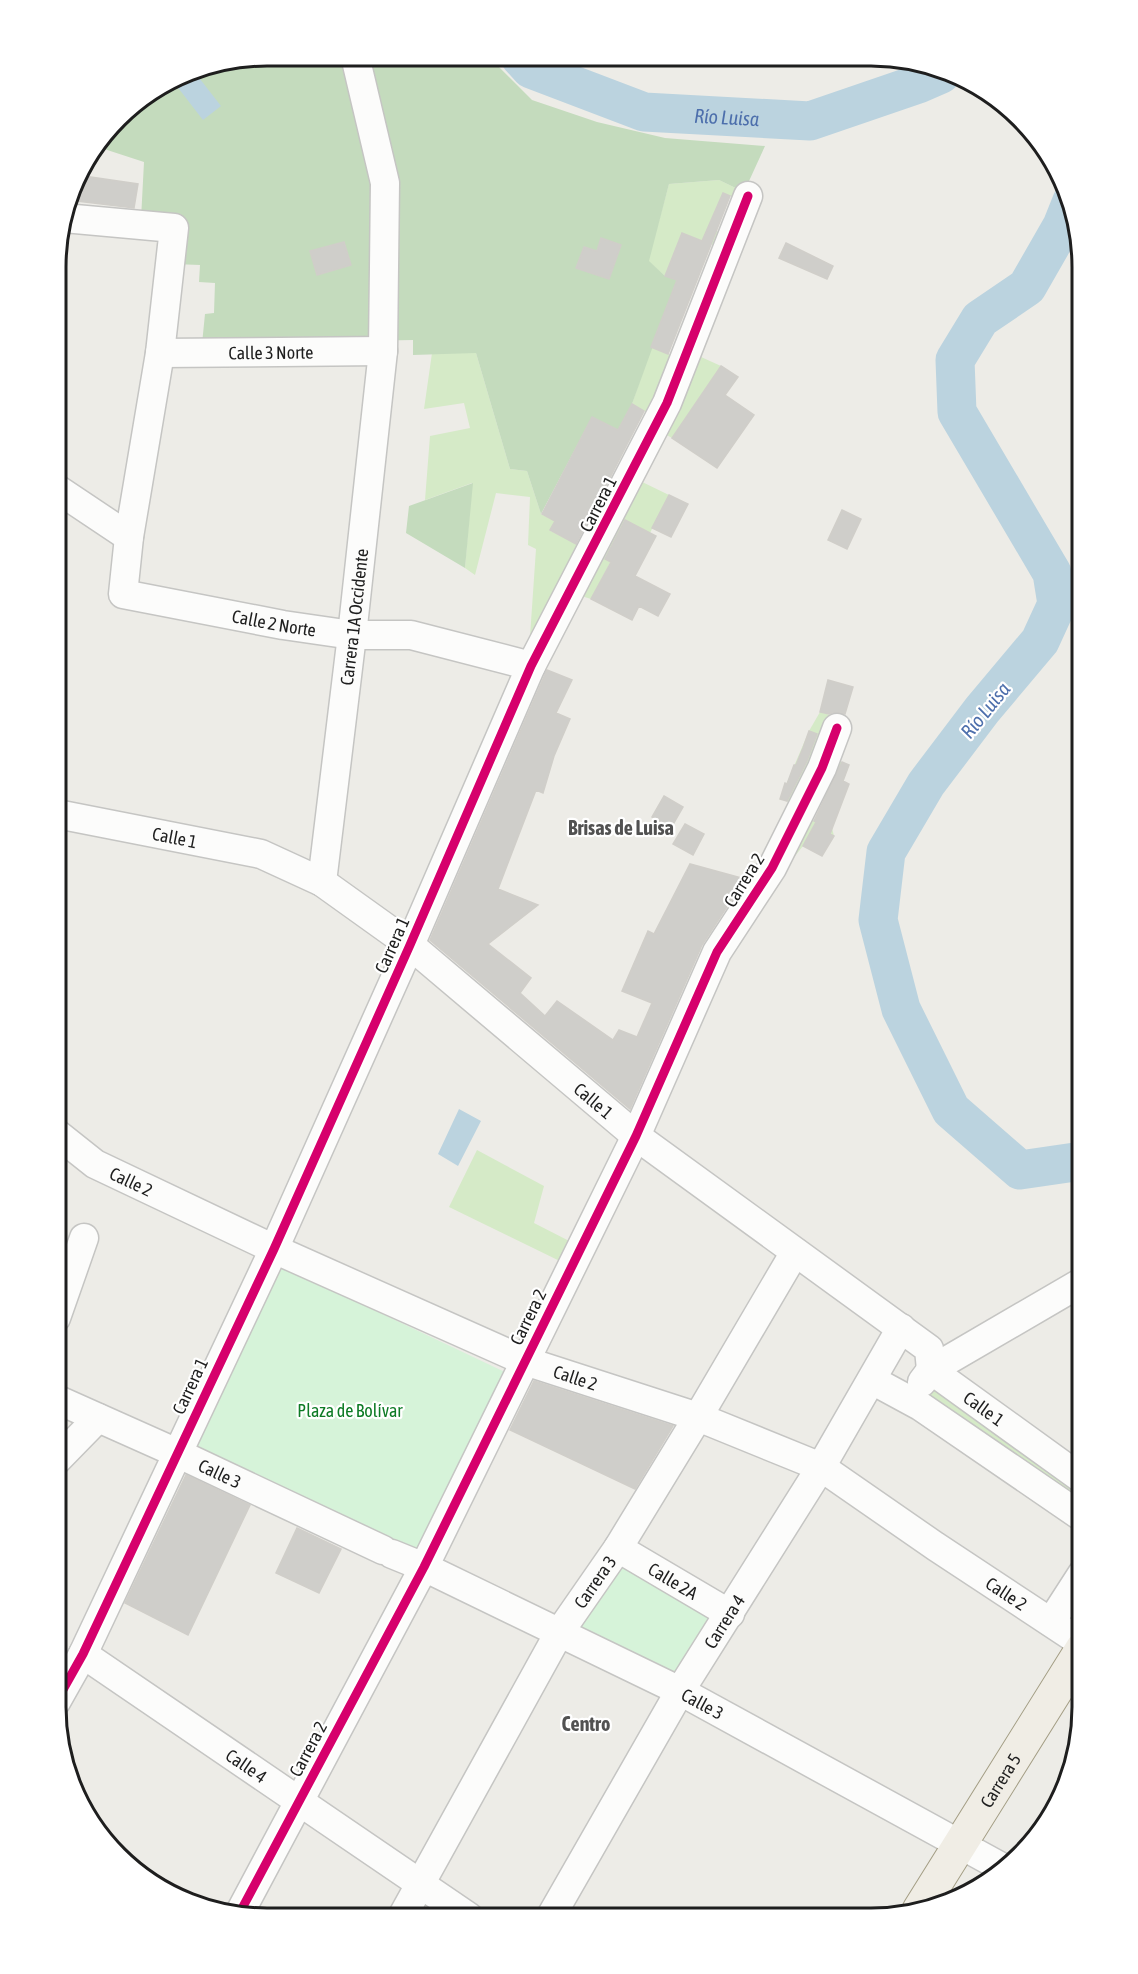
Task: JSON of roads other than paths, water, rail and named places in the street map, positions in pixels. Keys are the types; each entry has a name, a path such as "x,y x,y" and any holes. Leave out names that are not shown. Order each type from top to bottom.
{"main road":[{"name":"Carrera 5","path":"926,1900 1072,1665"}],"street":[{"name":"Carrera 1A Occidente","path":"322,882 383,351 385,183 357,66"},
{"name":"Carrera 1","path":"66,1684 274,1249 410,945 531,666 668,403 748,196"},
{"path":"66,495 129,537 160,353 174,228 72,219"},
{"name":"Calle 3 Norte","path":"160,353 383,351"},
{"name":"Calle 2 Norte","path":"129,537 123,594 283,625 352,635 411,635 531,666"},
{"name":"Carrera 2","path":"243,1906 424,1567 636,1136 717,952 772,868 822,768 837,728"},
{"name":"Calle 1","path":"66,816 261,854 322,882 410,945 636,1136 929,1349 931,1370 1072,1472"},
{"name":"Calle 2","path":"66,1141 95,1164 274,1249 525,1361 698,1417 820,1467 1072,1636"},
{"path":"66,1289 84,1238"},
{"name":"Carrera 3","path":"407,1908 559,1633 618,1548 795,1252"},
{"path":"910,1400 931,1370 1072,1288"},
{"name":"Carrera 4","path":"556,1908 680,1691 820,1467 901,1328"},
{"name":"Calle 1","path":"872,1380 910,1400 1072,1510"},
{"name":"Calle 3","path":"66,1404 424,1567 680,1691 996,1864"},
{"path":"66,1451 98,1418"},
{"name":"Calle 2A","path":"618,1548 730,1614"},
{"path":"1051,1622 1072,1589"},
{"name":"Calle 4","path":"82,1654 457,1908"}],"water":[{"path":"199,78 221,106 203,120 178,87"},
{"path":"459,1109 481,1121 458,1166 438,1154"}],"waterway":[{"name":"Río Luisa","path":"528,66 644,112 810,121 934,77"},
{"name":"Río Luisa","path":"1065,217 1027,287 980,319 955,360 957,412 1052,573 1057,604 1040,641 982,710 926,784 886,852 878,920 901,1009 951,1110 1020,1170 1072,1162"}],"district":[{"name":"Brisas de Luisa","path":"621,827"},
{"name":"Centro","path":"586,1723"}],"park label":[{"name":"Plaza de Bolívar","path":"350,1410"}]}
